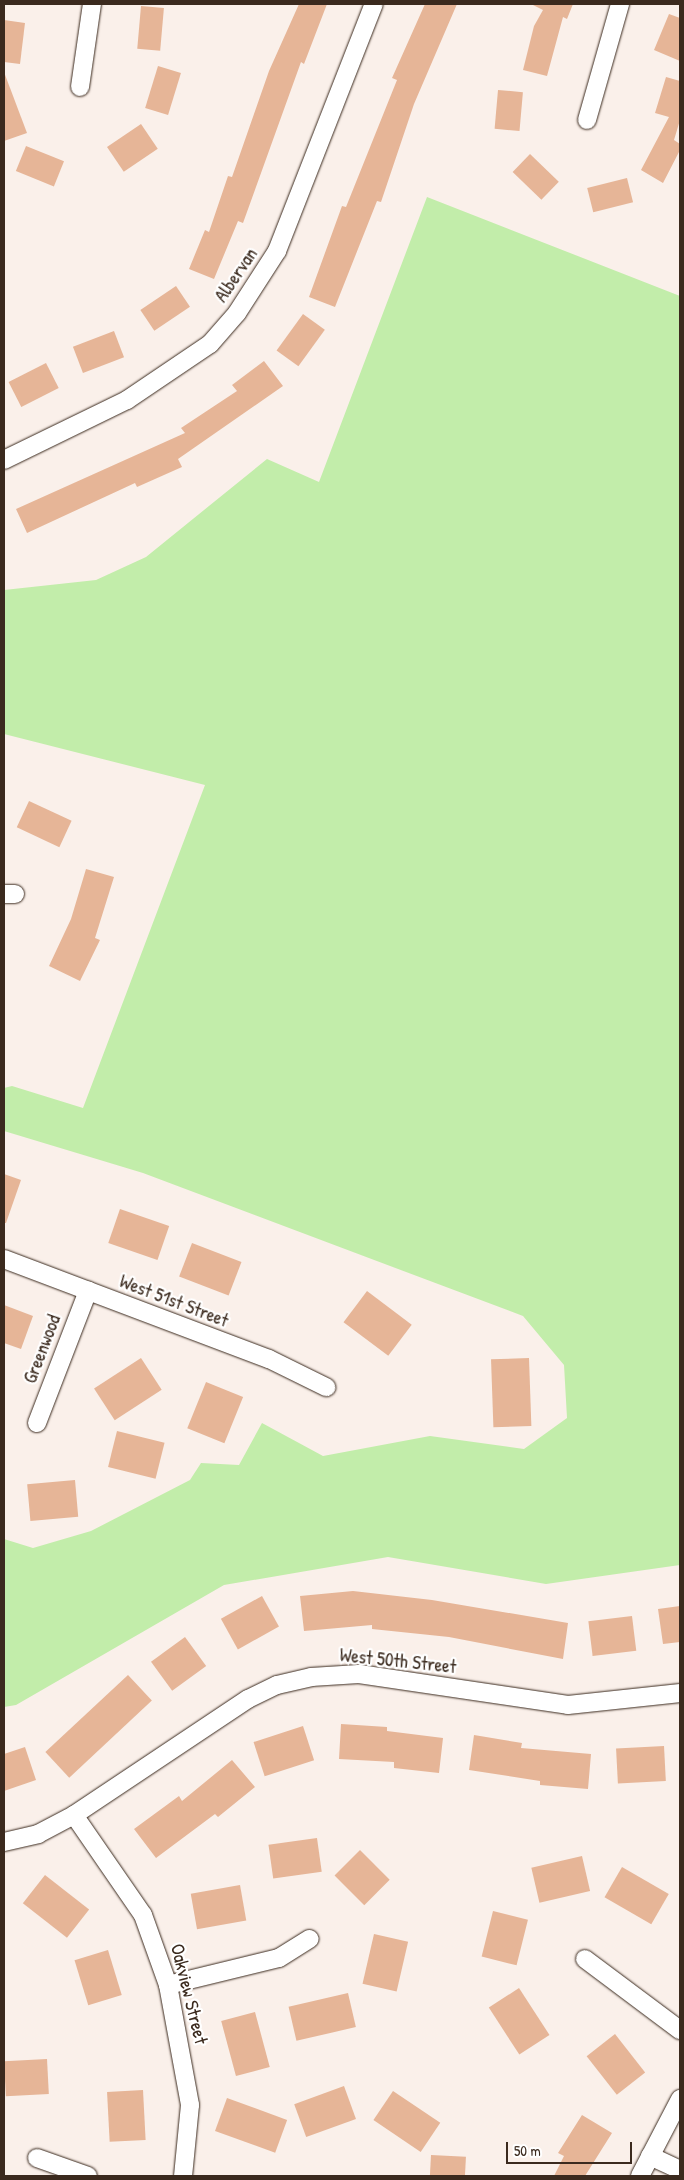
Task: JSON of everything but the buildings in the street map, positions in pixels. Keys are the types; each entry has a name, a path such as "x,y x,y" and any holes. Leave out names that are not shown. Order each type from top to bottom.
{"street":[{"path":"80,87 92,4"},
{"name":"Albervan","path":"4,460 143,390 210,344 237,313 277,251 374,4"},
{"path":"586,120 620,4"},
{"name":"West 51st Street","path":"4,1259 269,1359 326,1387"},
{"name":"Greenwood","path":"37,1422 88,1291"},
{"name":"West 50th Street","path":"4,1842 38,1834 74,1815 248,1699 277,1685 311,1677 360,1674 568,1705 680,1693"},
{"name":"Oakview Street","path":"74,1815 143,1915 168,1985 190,2106 183,2176"},
{"path":"168,1985 279,1958 310,1939"},
{"path":"585,1959 680,2030"},
{"path":"640,2176 680,2099"},
{"path":"650,2156 680,2170"},
{"path":"37,2158 88,2176"}],"green space":[{"path":"427,197 680,296 680,1565 546,1584 388,1557 224,1585 16,1705 4,1707 4,1539 33,1548 91,1531 190,1480 201,1463 239,1465 262,1423 323,1456 430,1436 524,1449 567,1418 564,1365 523,1316 143,1173 4,1131 4,1088 12,1086 83,1108 205,785 4,734 4,590 96,580 146,557 267,459 319,482"}]}
